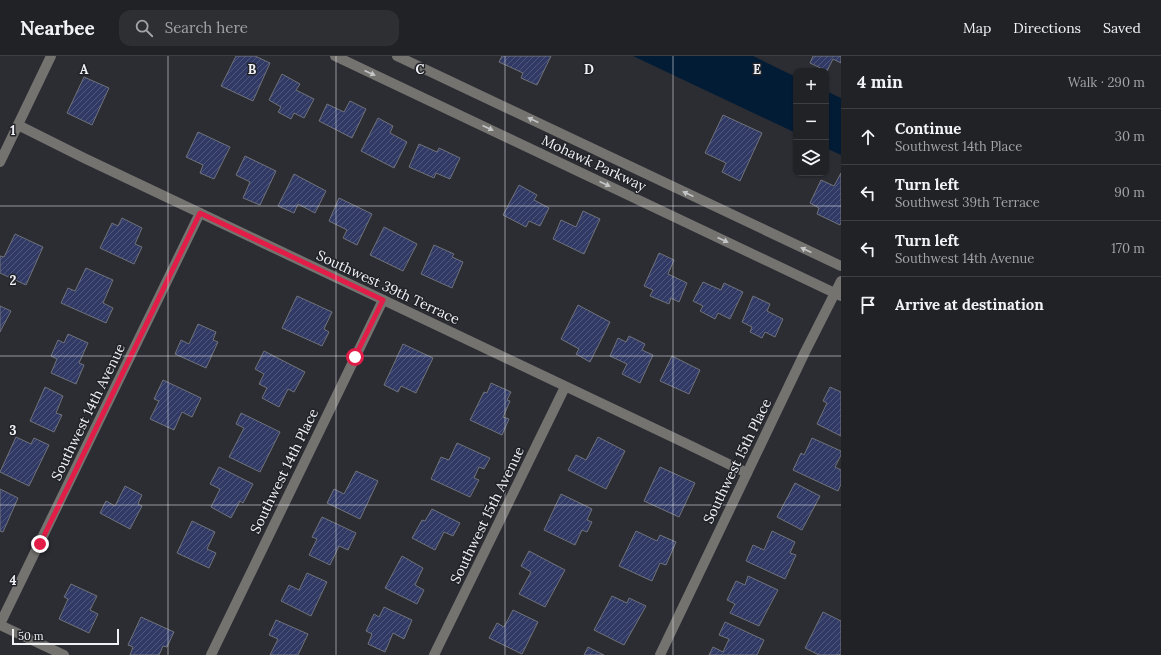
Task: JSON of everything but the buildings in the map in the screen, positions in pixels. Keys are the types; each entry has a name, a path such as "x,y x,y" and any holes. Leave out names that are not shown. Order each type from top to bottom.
{"street":[{"path":"0,162 51,56"},
{"name":"Mohawk Parkway","path":"335,56 838,294"},
{"name":"Mohawk Parkway","path":"397,56 841,266"},
{"name":"Southwest 39th Terrace","path":"18,125 84,158 747,473"},
{"name":"Southwest 14th Avenue","path":"0,624 200,213"},
{"name":"Southwest 15th Place","path":"660,655 805,352 838,294 841,281"},
{"name":"Southwest 14th Place","path":"211,655 383,300"},
{"name":"Southwest 15th Avenue","path":"434,655 565,387"},
{"path":"0,624 64,655"}],"water":[{"path":"633,56 753,56 793,76 793,132"},
{"path":"829,92 841,98 841,155 829,149"}],"route":[{"path":"40,544 200,213 383,300 355,357"}]}
